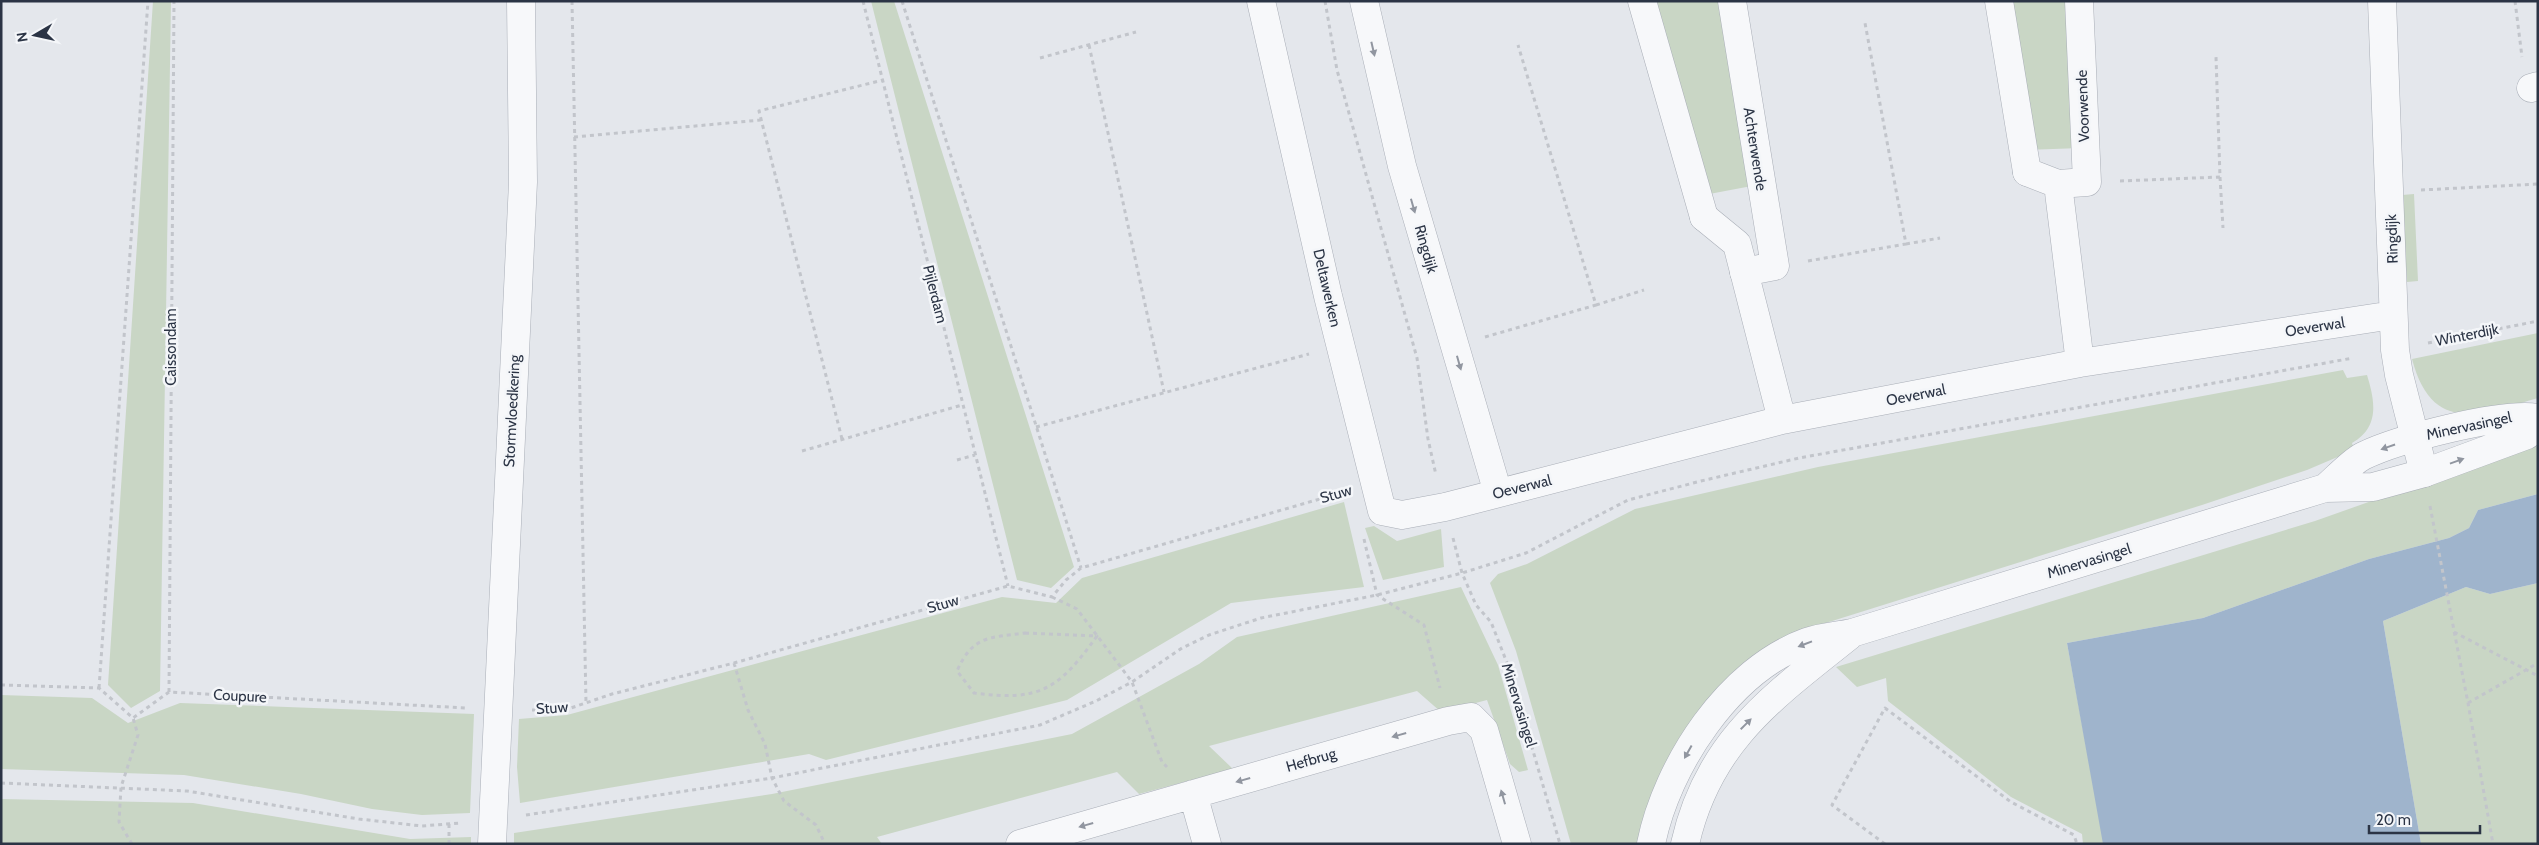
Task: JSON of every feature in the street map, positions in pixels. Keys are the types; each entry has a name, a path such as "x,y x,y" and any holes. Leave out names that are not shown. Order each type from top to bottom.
{"street":[{"name":"Stormvloedkering","path":"492,832 523,182 521,1"},
{"name":"Deltawerken","path":"1261,1 1341,346 1382,511 1402,515 1445,507"},
{"name":"Ringdijk","path":"1364,1 1402,166 1498,494"},
{"path":"1642,1 1704,217 1737,244 1782,420"},
{"name":"Achterwende","path":"1732,1 1775,266"},
{"path":"1998,1 2027,172 2058,184 2087,182"},
{"name":"Voorwende","path":"2078,1 2087,182"},
{"name":"Ringdijk","path":"2382,1 2395,350 2399,375 2424,473"},
{"path":"2058,184 2080,363"},
{"path":"1744,272 1775,266"},
{"name":"Oeverwal","path":"1445,507 1782,420 2080,363 2393,315"},
{"name":"Minervasingel","path":"2325,488 2362,456 2414,438 2465,425 2523,415 2538,418"},
{"name":"Minervasingel","path":"1651,844 1669,786 1692,743 1727,697 1775,658 1808,642 1852,633 2325,488 2373,487 2424,473 2527,435 2538,425"},
{"name":"Minervasingel","path":"1685,844 1700,796 1715,763 1736,734 1781,689 1852,633"},
{"name":"Hefbrug","path":"1020,844 1448,721 1471,717 1484,730 1516,844"},
{"path":"1193,794 1207,844"}],"path":[{"path":"99,688 148,1"},
{"name":"Caissondam","path":"169,692 174,1"},
{"path":"572,1 586,703"},
{"name":"Pijlerdam","path":"863,1 1008,586"},
{"path":"902,1 1081,568"},
{"path":"1325,1 1337,70 1417,358 1428,438 1445,507"},
{"path":"2515,1 2520,52 2534,87"},
{"path":"1865,23 1906,244"},
{"path":"1040,58 1136,32"},
{"path":"1518,44 1596,305"},
{"path":"1089,45 1164,392"},
{"path":"2216,57 2222,228"},
{"path":"842,439 759,111 883,80"},
{"path":"574,137 761,120"},
{"path":"2087,182 2220,177"},
{"path":"2418,190 2538,184"},
{"path":"1775,266 1940,238"},
{"path":"1454,346 1644,290"},
{"name":"Winterdijk","path":"2395,350 2538,321"},
{"path":"1036,427 1341,346"},
{"path":"1,783 188,791 377,821 422,826 449,824 492,832 1040,725 1096,701 1132,682 1182,648 1209,635 1261,618 1377,595 1462,573 1526,553 1628,500 1701,481 1799,458 2395,350"},
{"path":"802,451 962,405"},
{"path":"957,460 975,455"},
{"name":"Stuw","path":"499,710 565,710 612,694 734,663 1008,586 1052,597 1081,568 1374,483"},
{"path":"2435,536 2468,703 2492,844"},
{"path":"1364,538 1377,595 1424,625 1448,721"},
{"name":"Minervasingel","path":"1462,573 1476,605 1491,622 1509,668 1560,844"},
{"path":"1052,597 1077,609 1132,682 1162,762"},
{"path":"1025,632 1097,636 1079,662 1046,690 1020,695 974,693 957,671 972,645 989,638 1025,632"},
{"path":"2454,632 2526,668 2538,676"},
{"path":"734,663 748,710 765,744 772,778 784,801 816,825 825,844"},
{"path":"2468,703 2526,668 2538,663"},
{"path":"1,685 99,688 133,718 138,735 121,787 119,822 132,844"},
{"path":"133,718 169,692"},
{"name":"Coupure","path":"169,692 499,710"},
{"path":"1885,844 1832,805 1885,708 2011,802 2074,835 2077,844"},
{"path":"448,844 449,824"}],"green space":[{"path":"153,1 171,1 160,691 131,708 108,685"},
{"path":"871,1 894,1 1074,567 1051,588 1017,580"},
{"path":"1648,1 1727,1 1757,185 1704,195"},
{"path":"2003,1 2074,1 2081,148 2028,150"},
{"path":"2414,194 2418,281 2407,282 2402,195"},
{"path":"2538,333 2538,398 2497,410 2461,413 2445,409 2432,400 2421,383 2412,359"},
{"path":"2343,370 2347,378 2367,375 2372,394 2373,413 2371,421 2361,437 2352,443 2354,450 2307,470 2202,505 1813,627 1712,695 1700,711 1676,757 1641,844 1571,844 1516,651 1490,583 1498,574 1527,564 1635,509 1818,467"},
{"path":"2538,442 2538,494 2478,510 2469,528 2449,538 2369,559 2203,618 2067,643 2104,844 2083,844 2082,834 2011,797 1888,701 1886,678 1857,687 1836,667 2315,521"},
{"path":"1344,502 1364,587 1231,603 1067,700 826,760 809,754 520,803 517,767 519,719 567,715 1002,597 1056,603 1082,578"},
{"path":"1374,526 1397,541 1441,529 1444,567 1383,580 1365,528"},
{"path":"2538,583 2538,844 2421,844 2383,621 2466,587 2490,594"},
{"path":"1461,587 1498,665 1528,770 1519,772 1510,764 1487,700 1441,712 1417,691 1209,746 1233,769 1139,794 1117,772 877,837 882,844 514,844 514,833 772,794 1072,734 1199,664 1237,637"},
{"path":"1,695 92,698 128,723 180,703 474,714 470,813 422,815 372,809 301,794 184,775 1,769"},
{"path":"1,799 193,803 410,839 471,837 471,844 1,844"}],"water":[{"path":"2538,494 2538,583 2490,594 2466,587 2383,621 2421,844 2103,844 2067,643 2203,618 2369,559 2449,538 2469,528 2478,510"}]}
